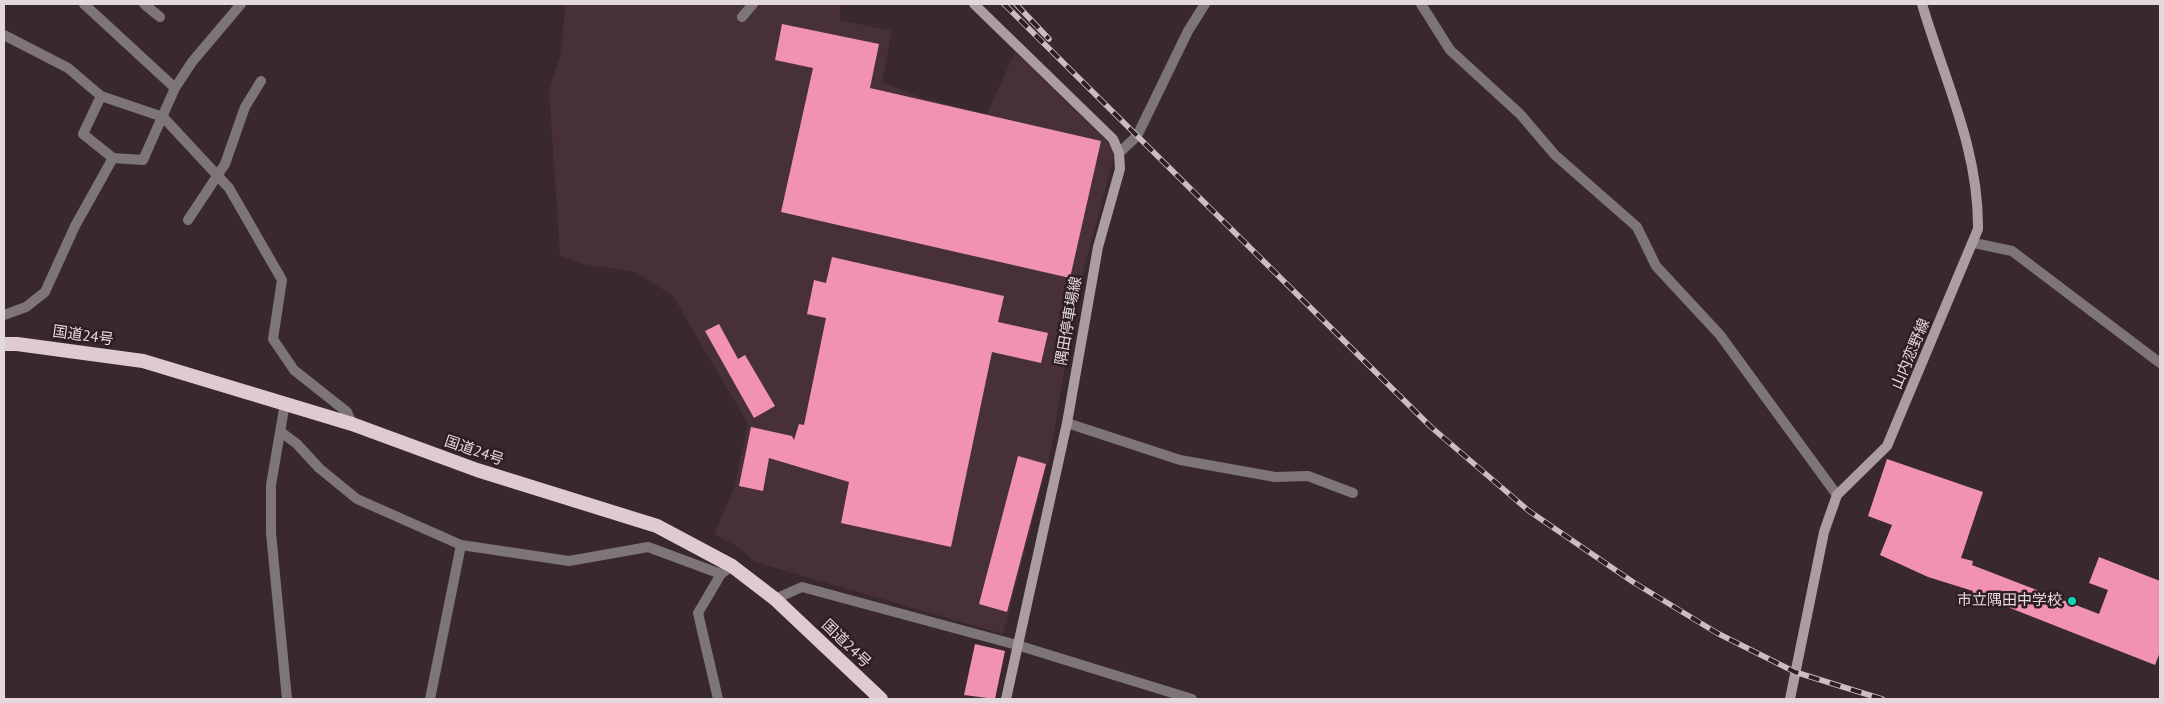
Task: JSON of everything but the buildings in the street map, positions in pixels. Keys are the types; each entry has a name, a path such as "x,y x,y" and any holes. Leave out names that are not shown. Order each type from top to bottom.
{"highway":[{"name":"国道24号","path":"4,344 26,345 143,361 352,424 477,470 656,526 775,599 881,699"}],"main road":[{"path":"974,4 1113,139 1119,153"},
{"name":"山内恋野線","path":"1790,699 1824,532 1836,495 1887,446 1974,243 1978,229 1978,201 1974,167 1962,122 1922,4"},
{"name":"隅田停車場線","path":"1006,699 1067,423 1098,247 1120,169 1119,153"}],"street":[{"path":"84,4 175,88"},
{"path":"144,4 160,17"},
{"path":"101,96 83,134 112,158 142,160 175,88 192,62 242,4"},
{"path":"742,17 752,4"},
{"path":"1119,153 1137,136 1188,31 1205,4"},
{"path":"1421,4 1450,50 1520,114 1555,156 1637,227 1656,266 1720,335 1836,495"},
{"path":"4,35 68,68 101,96 163,117 230,188 282,280 273,339 294,370 347,412 352,424"},
{"path":"188,220 225,164 245,107 261,81"},
{"path":"4,315 26,307 45,292 75,226 112,158"},
{"path":"1974,243 2012,251 2160,363"},
{"path":"285,403 271,485 271,533 287,699"},
{"path":"1067,423 1180,460 1275,477 1308,476 1353,493"},
{"path":"281,432 297,444 319,468 357,499 461,545 568,561 648,547 726,570 698,613 718,699"},
{"path":"430,699 441,636 461,545"},
{"path":"775,599 802,586 1017,645 1192,699"}],"shaded area":[{"path":"563,4 840,4 840,20 892,31 882,82 922,98 987,114 1015,52 1111,145 1114,156 1076,300 1051,450 1003,634 755,562 738,547 714,534 734,488 748,424 673,296 635,272 588,265 560,256 549,91 561,52 565,9"}],"railway":[{"path":"1004,4 1431,427 1529,511 1633,582 1717,633 1795,672 1882,699"},
{"path":"1016,4 1049,39"}],"place":[{"name":"市立隅田中学校","path":"2072,601"}]}
